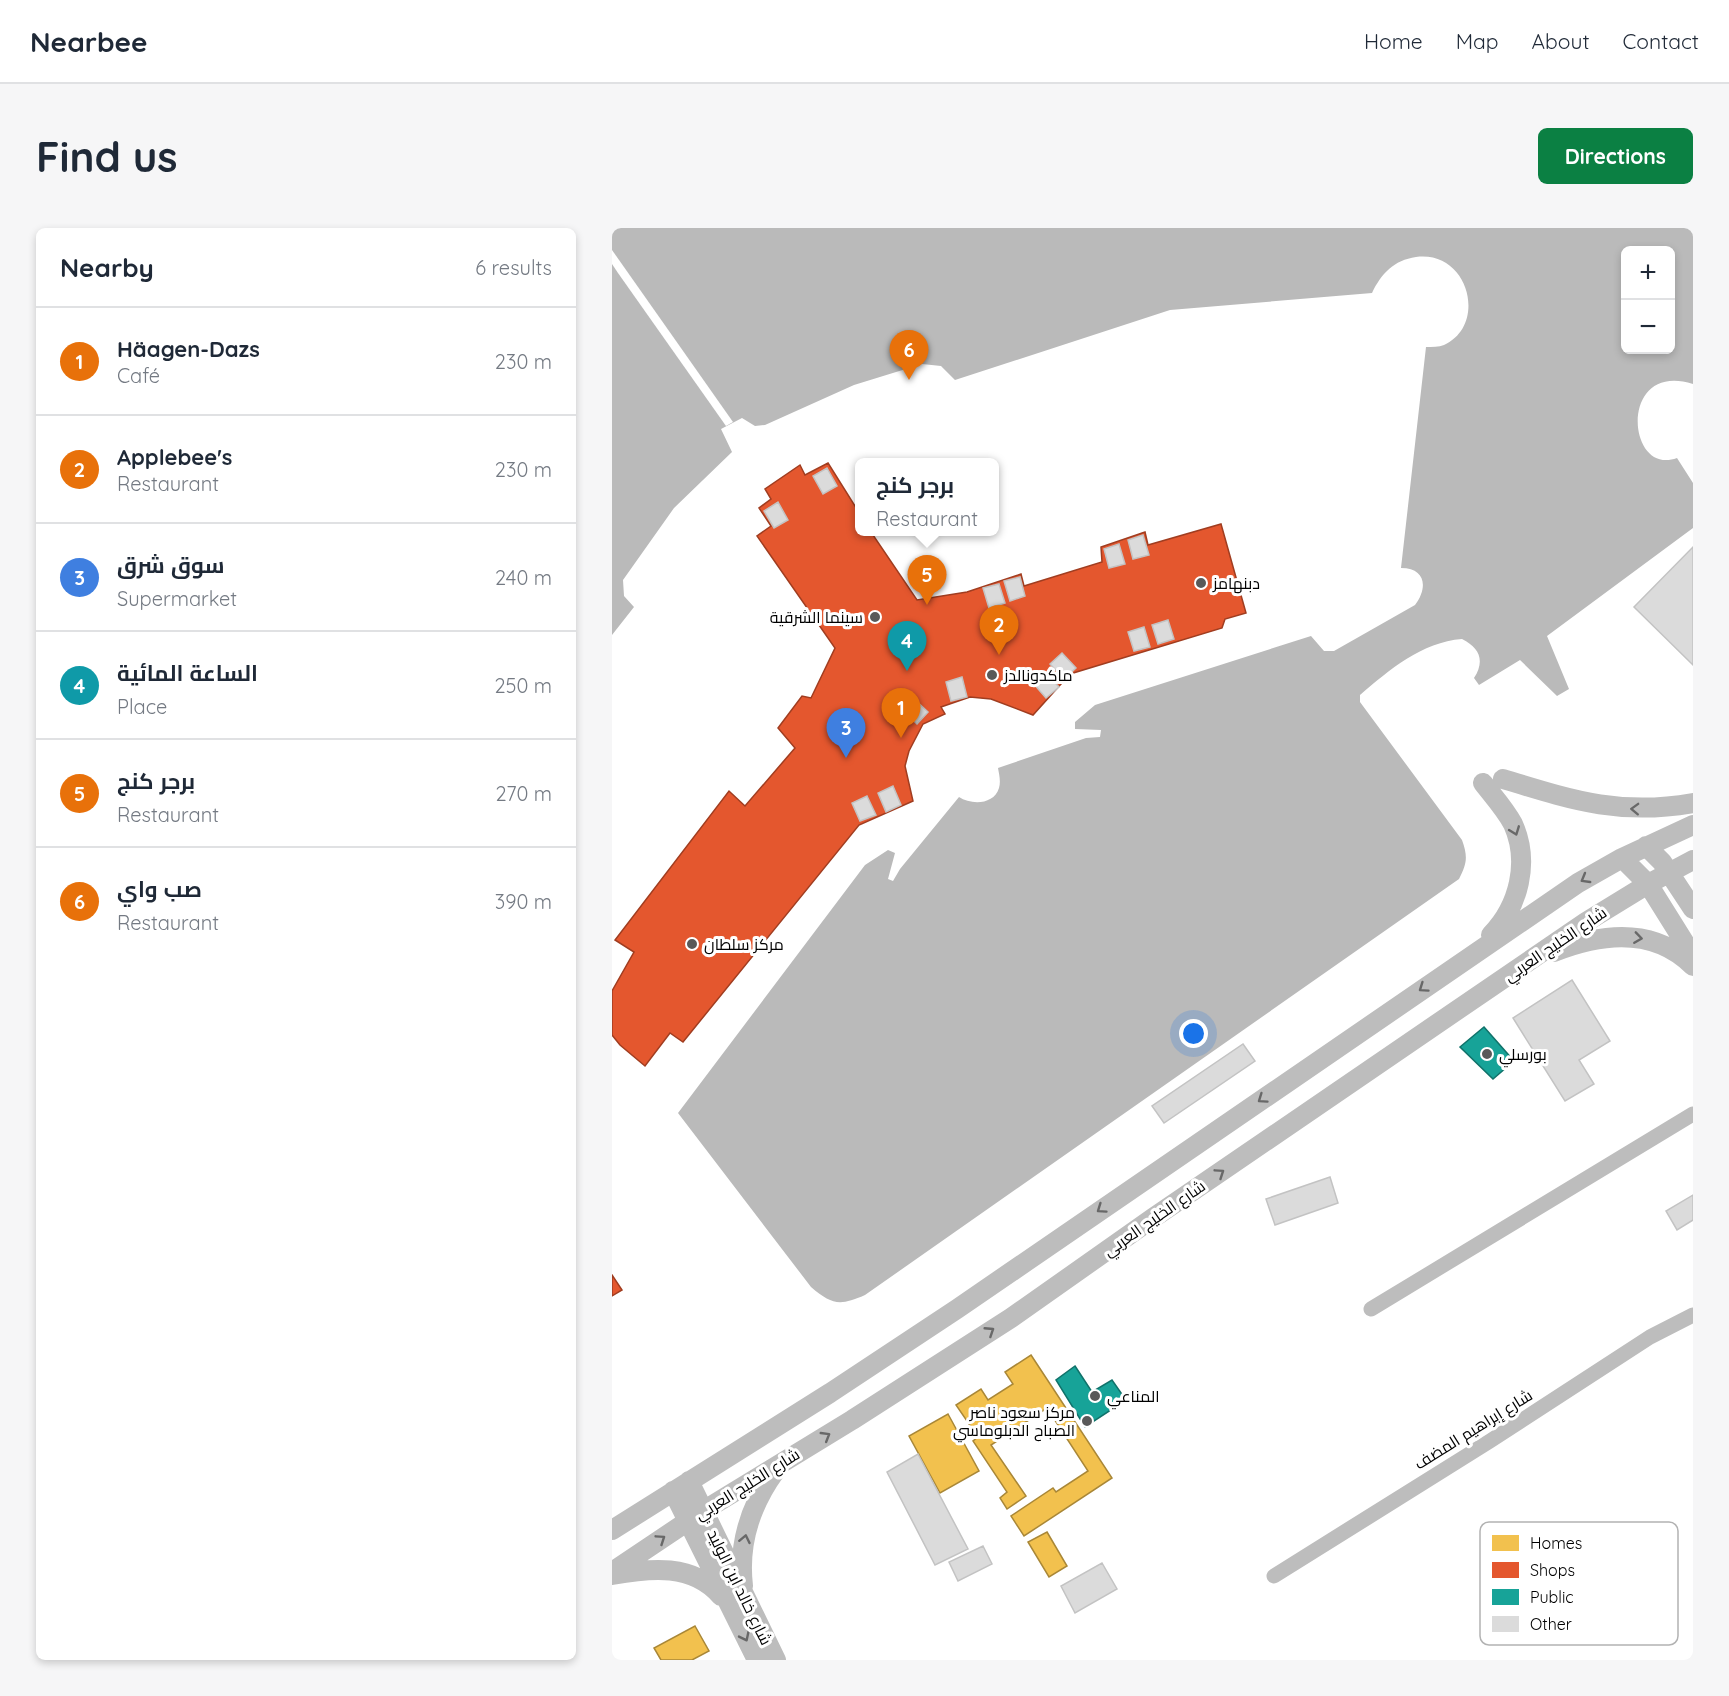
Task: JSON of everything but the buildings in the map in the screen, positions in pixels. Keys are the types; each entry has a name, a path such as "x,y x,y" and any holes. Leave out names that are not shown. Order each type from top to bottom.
{"main road":[{"path":"1503,779 1559,796 1609,807 1658,808 1693,803"},
{"path":"1461,962 1502,924 1516,898 1521,869 1520,846 1512,823 1482,783"},
{"name":"شارع الخليج العربي","path":"612,1530 830,1394 957,1309 1578,883 1622,858 1693,825"},
{"path":"1646,846 1670,872 1693,909"},
{"path":"1622,858 1648,884 1693,956"},
{"path":"1693,861 1689,888 1693,909"},
{"name":"شارع الخليج العربي","path":"612,1574 696,1516 862,1414 1011,1318 1153,1218 1586,922 1648,884 1693,861"},
{"path":"1522,966 1583,942 1617,937 1656,941 1678,953 1693,966"},
{"path":"612,1574 646,1569 668,1569 702,1580 737,1602 746,1533 760,1495 780,1463"},
{"name":"شارع خالد ابن الوليد","path":"681,1486 737,1602 757,1660"},
{"name":"شارع خالد ابن الوليد","path":"737,1602 776,1660"}],"street":[{"path":"1371,1309 1693,1114"},
{"name":"شارع إبراهيم المضف","path":"1274,1576 1490,1441 1650,1337 1693,1315"}],"shaded area":[{"path":"612,228 1693,228 1693,384 1669,381 1652,388 1642,402 1638,419 1640,437 1647,451 1660,459 1677,458 1693,483 1693,528 1547,636 1569,689 1557,696 1520,660 1479,685 1474,678 1479,666 1479,656 1473,646 1462,639 1447,641 1420,651 1394,667 1360,695 1360,702 1462,840 1466,860 1459,879 865,1295 856,1299 836,1302 811,1287 678,1113 865,865 888,850 895,853 888,879 893,881 900,869 959,797 964,800 982,802 996,794 1000,783 998,768 1086,738 1100,737 1101,730 1075,729 1075,722 1095,705 1311,636 1324,651 1334,651 1415,605 1422,592 1422,580 1416,571 1401,568 1426,347 1444,345 1458,335 1466,322 1468,307 1466,291 1460,276 1449,265 1434,258 1416,257 1401,261 1389,269 1372,293 1170,310 955,380 941,366 922,364 854,385 765,425 755,426 742,418 721,429 732,452 674,508 623,580 624,596 634,607 612,635"}],"pier":[{"path":"612,250 733,422 726,426 618,273 612,264"}],"place":[{"name":"صب واي","path":"909,380"},
{"name":"دبنهامز","path":"1201,583"},
{"name":"برجر كنج","path":"927,605"},
{"name":"سينما الشرقية","path":"875,617"},
{"name":"Applebee's","path":"999,655"},
{"name":"الساعة المائية","path":"907,671"},
{"name":"ماكدونالدز","path":"992,675"},
{"name":"Häagen-Dazs","path":"901,738"},
{"name":"سوق شرق","path":"846,758"},
{"name":"مركز سلطان","path":"692,944"},
{"name":"بورسلي","path":"1487,1054"},
{"name":"المناعي","path":"1095,1396"},
{"name":"مركز سعود ناصر الصباح الدبلوماسي","path":"1087,1421"}]}
